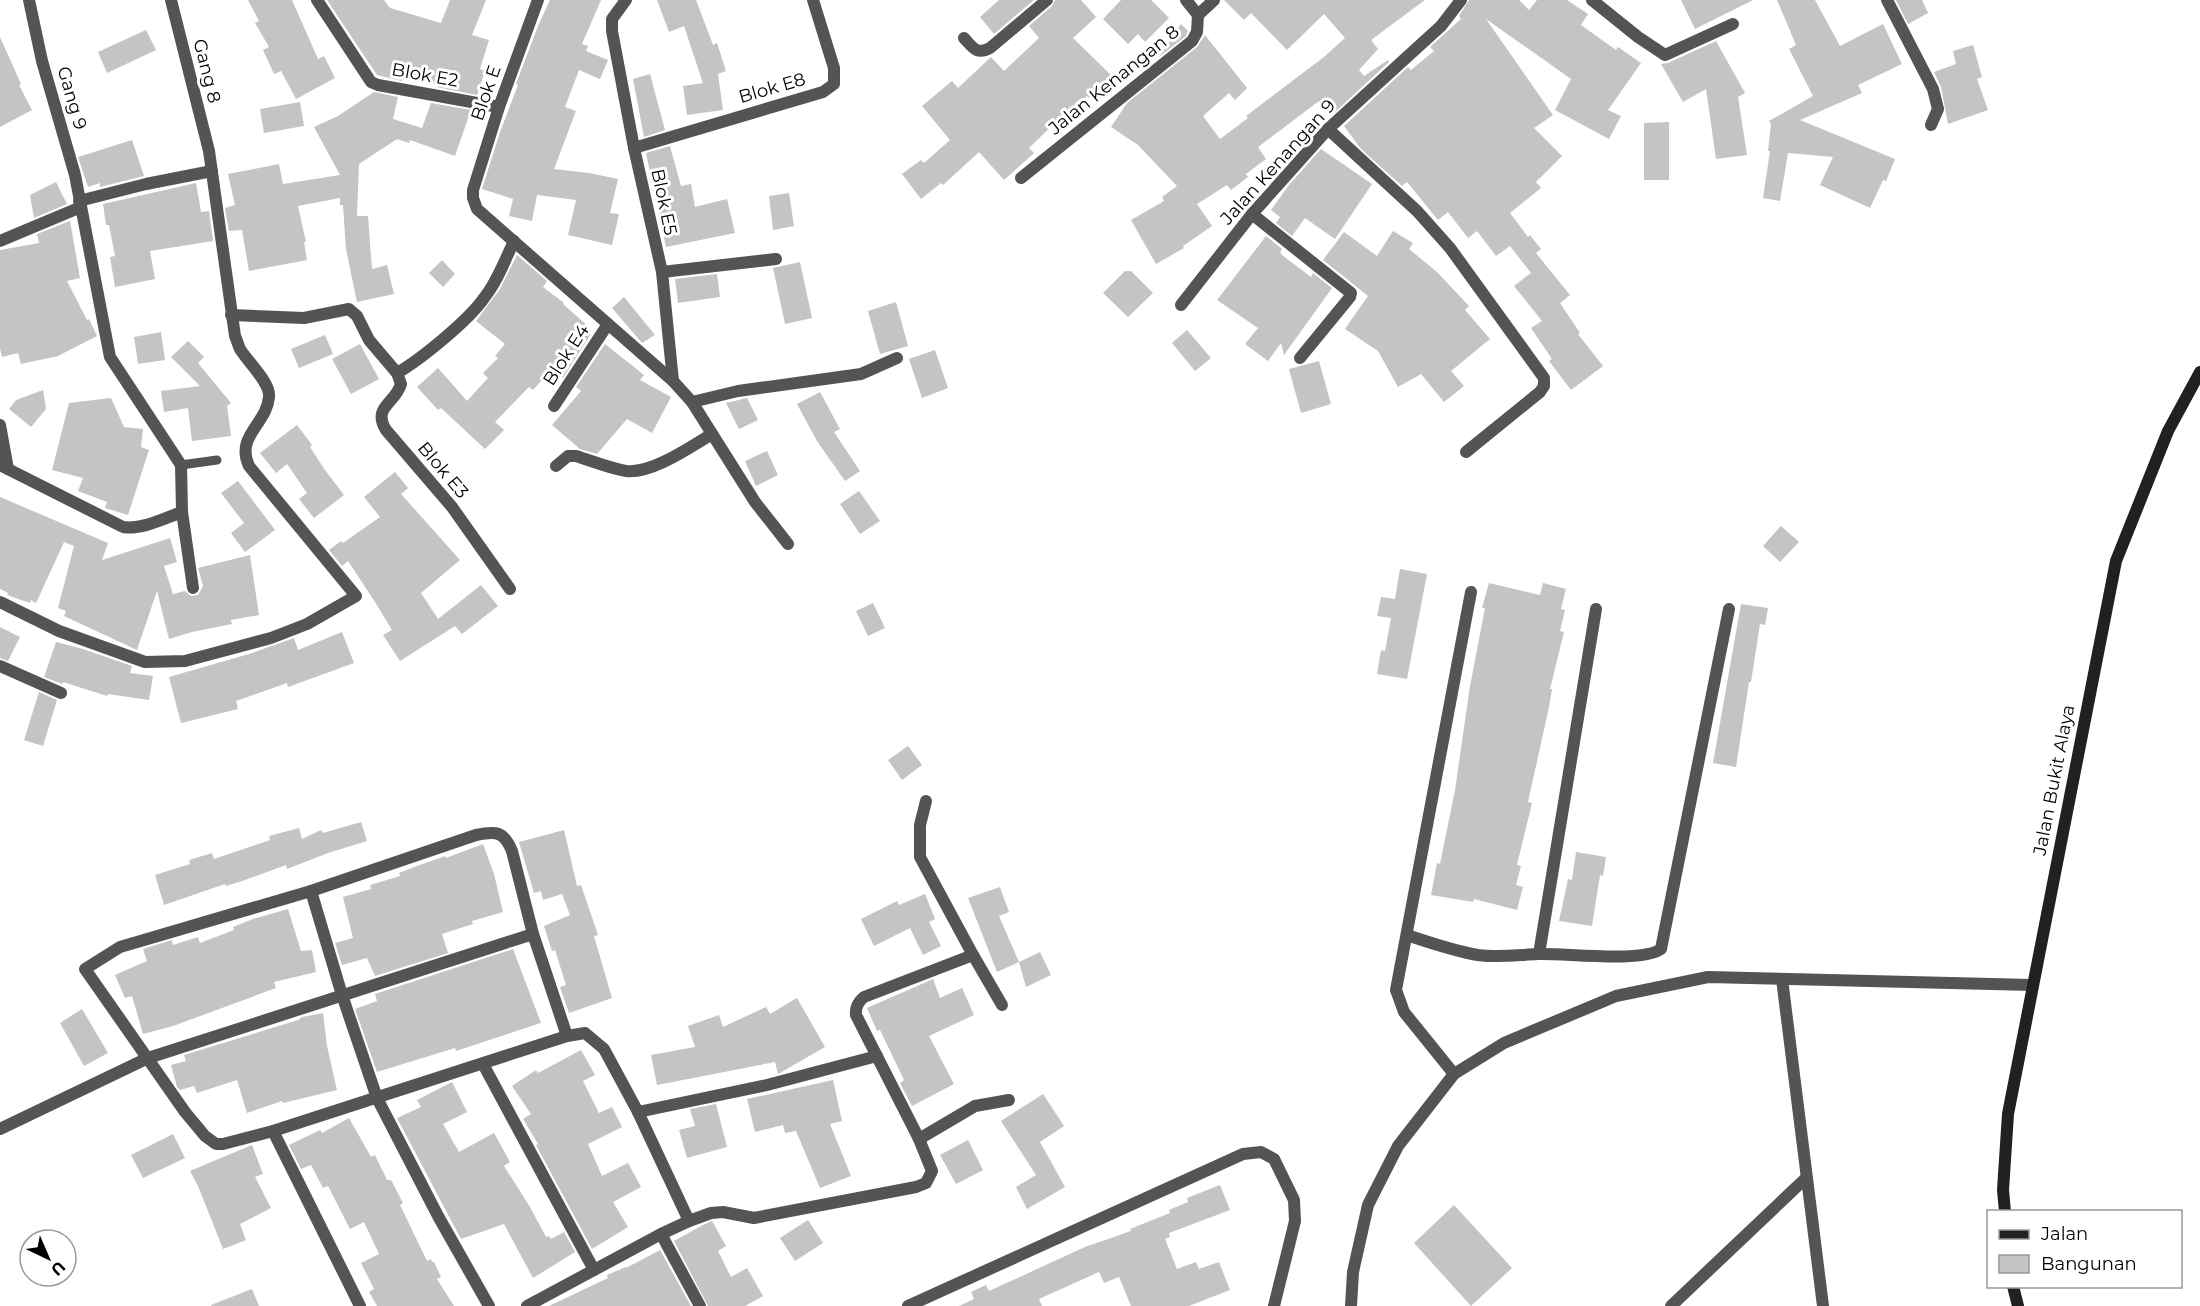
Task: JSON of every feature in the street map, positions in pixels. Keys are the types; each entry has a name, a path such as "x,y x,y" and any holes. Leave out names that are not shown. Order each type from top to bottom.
{"street":[{"name":"Gang 9","path":"29,0 42,61 75,175 110,357 181,465"},
{"name":"Gang 8","path":"0,602 60,631 145,662 184,661 271,638 307,624 356,596 249,466 244,453 270,395 240,349 235,336 209,151 171,0"},
{"name":"Blok E2","path":"317,0 371,82 499,107"},
{"name":"Blok E","path":"514,241 477,209 472,198 499,107 538,0"},
{"name":"Blok E5","path":"626,0 612,19 612,31 634,148 662,272 673,381"},
{"name":"Blok E8","path":"634,148 823,92 834,84 834,68 813,0"},
{"path":"964,38 974,50 982,52 990,48 1047,0"},
{"path":"1186,0 1198,15"},
{"name":"Jalan Kenangan 8","path":"1021,178 1191,41 1197,32 1198,15 1214,0"},
{"name":"Jalan Kenangan 9","path":"1181,305 1252,214 1328,129 1441,26 1461,0"},
{"path":"1592,0 1638,37 1665,55 1733,24"},
{"path":"1887,0 1933,89 1938,108 1931,125"},
{"path":"1328,129 1417,211 1450,248 1544,378 1544,386 1540,392 1467,452"},
{"path":"0,241 80,204 146,184 212,171"},
{"path":"1252,214 1351,293 1300,358"},
{"path":"231,315 304,318 349,309 357,316 369,340 397,373 409,367 448,334 485,298 514,241 673,381 692,402 755,502 788,544"},
{"path":"662,272 776,259"},
{"name":"Blok E4","path":"554,406 608,324"},
{"path":"692,402 738,392 861,374 897,358"},
{"name":"Jalan Bukit Alaya","path":"2005,1210 2003,1190 2008,1114 2116,561 2168,431 2200,372"},
{"name":"Blok E3","path":"397,373 401,384 399,391 383,409 380,416 381,423 452,507 510,589"},
{"path":"0,425 4,467 127,528 183,512"},
{"path":"556,466 568,456 576,456 627,471 643,470 675,456 712,434"},
{"path":"181,465 183,512 193,588"},
{"path":"1454,1074 1404,1012 1396,990 1471,592"},
{"path":"1539,954 1596,609"},
{"path":"1407,935 1447,949 1499,957 1539,954 1596,957 1647,955 1661,949 1729,609"},
{"path":"0,666 61,693"},
{"path":"926,801 920,825 920,857 1002,1005"},
{"path":"567,1036 533,934 512,851 507,839 500,833 489,832 476,835 311,891 120,947 85,969 185,1112 205,1136 216,1144 273,1131 567,1036 585,1033 603,1049 638,1112 689,1221"},
{"path":"311,891 342,995 377,1098 438,1216 489,1306"},
{"path":"0,1129 148,1058 533,934"},
{"path":"527,1306 661,1234 711,1213 723,1212 754,1218 916,1187 926,1183 932,1171 919,1139 856,1015 856,1010 860,1000 864,997 973,955"},
{"path":"1351,1306 1353,1272 1368,1205 1398,1146 1454,1074 1504,1043 1616,996 1708,977 2032,985"},
{"path":"1782,979 1823,1306"},
{"path":"638,1112 767,1085 877,1056"},
{"path":"483,1064 594,1270"},
{"path":"919,1139 975,1106 1009,1100"},
{"path":"273,1131 360,1306"},
{"path":"908,1306 1243,1154 1261,1152 1274,1158 1294,1200 1296,1221 1273,1306"},
{"path":"1671,1306 1806,1178"},
{"path":"661,1234 700,1306"},
{"path":"2013,1288 2018,1306"}],"lane":[{"path":"181,465 217,460"}],"building":[{"path":"248,0 292,0 318,59 324,56 335,78 296,99 281,71 274,74 263,50 269,47 255,23 259,21"},
{"path":"327,0 384,0 390,8 441,23 450,0 486,0 472,35 489,40 480,69 485,71 477,95 437,87 438,85 403,75 402,81 377,75"},
{"path":"550,0 601,0 582,44 588,46 586,51 608,60 600,79 579,70 565,107 576,111 554,169 618,179 610,213 619,214 612,245 568,235 576,200 537,195 532,221 509,216 513,199 482,189 518,85 516,84"},
{"path":"657,0 696,0 713,45 717,43 726,71 718,74 723,110 687,115 683,86 703,83 684,26 669,32"},
{"path":"999,0 1034,0 994,34 980,17"},
{"path":"1055,0 1081,0 1096,17 1073,38 1112,76 1089,98 1087,96 1063,115 1029,148 1034,153 1004,180 979,152 943,185 941,183 921,199 902,174 921,160 924,163 950,140 922,106 952,81 958,88 991,57 1004,71 1039,38 1029,26 1052,6"},
{"path":"1121,0 1151,0 1169,18 1145,42 1138,34 1128,44 1103,19"},
{"path":"1224,0 1425,0 1371,40 1378,49 1359,70 1364,76 1388,60 1389,62 1334,113 1330,108 1327,110 1319,101 1258,147 1266,159 1246,174 1248,177 1231,190 1227,185 1197,204 1212,226 1183,246 1184,248 1156,264 1131,220 1164,201 1162,197 1177,186 1138,145 1111,127 1127,103 1197,47 1205,35 1247,88 1235,100 1229,93 1203,116 1220,139 1345,38 1324,14 1287,50 1251,13 1244,20"},
{"path":"1469,0 1519,0 1529,10 1537,0 1567,0 1588,14 1581,25 1616,50 1618,47 1641,63 1608,110 1621,116 1609,139 1555,110 1571,79 1486,19 1553,115 1534,128 1562,156 1536,182 1541,188 1510,213 1528,237 1530,235 1541,249 1536,253 1570,295 1560,303 1580,333 1578,334 1603,366 1571,390 1549,361 1552,359 1531,328 1542,321 1514,286 1531,273 1510,246 1496,256 1477,231 1468,238 1448,212 1438,220 1407,182 1402,186 1361,149 1344,126 1408,67 1411,70 1434,51 1430,47 1461,19 1459,16"},
{"path":"1681,0 1753,0 1695,29"},
{"path":"1777,0 1815,0 1840,46 1883,24 1902,64 1858,85 1862,93 1800,120 1895,159 1886,181 1883,180 1870,208 1820,185 1833,157 1788,153 1780,201 1763,198 1770,151 1768,151 1771,124 1769,121 1813,96 1789,49 1796,45"},
{"path":"1896,0 1922,0 1928,13 1908,24"},
{"path":"1181,24 1188,31 1186,36 1159,57"},
{"path":"146,30 156,50 107,73 98,52"},
{"path":"0,37 21,84 19,85 32,110 0,127"},
{"path":"1716,41 1745,93 1738,97 1747,155 1716,159 1706,89 1683,102 1661,64"},
{"path":"1973,45 1982,77 1977,79 1988,110 1948,124 1941,87 1934,72 1956,64 1953,51"},
{"path":"650,74 665,130 644,137 633,79"},
{"path":"374,92 398,97 393,119 422,128 431,103 471,110 455,156 410,140 409,143 397,139 359,164 357,216 368,216 372,269 387,265 394,294 357,302 346,249 343,205 340,205 340,198 298,206 306,242 304,242 307,260 249,271 242,230 229,231 225,208 235,205 228,174 279,164 283,184 340,175 314,127 338,116"},
{"path":"300,102 304,126 264,133 260,109"},
{"path":"1669,122 1669,180 1644,180 1644,123"},
{"path":"132,140 144,176 100,187 100,183 88,187 78,157"},
{"path":"670,146 681,186 691,184 695,207 727,199 735,233 666,247 646,153"},
{"path":"1321,149 1372,184 1335,239 1305,218 1292,236 1276,223 1280,217 1271,210 1289,185"},
{"path":"56,182 67,204 34,218 30,195"},
{"path":"196,183 201,212 209,211 213,241 150,251 155,279 115,287 110,257 115,256 103,204"},
{"path":"789,193 794,226 773,230 769,196"},
{"path":"70,221 80,278 67,281 97,336 58,356 21,364 18,353 2,357 0,348 0,250 39,243 37,234"},
{"path":"1393,231 1413,243 1409,249 1437,272 1469,306 1465,310 1490,339 1451,371 1464,386 1444,402 1421,374 1398,387 1378,351 1345,329 1368,296 1323,260 1344,232 1377,256"},
{"path":"1266,236 1282,249 1280,252 1282,255 1311,277 1313,273 1332,288 1284,355 1281,343 1268,361 1245,344 1258,328 1217,300"},
{"path":"517,255 547,281 543,287 589,327 586,331 591,334 563,378 552,369 533,390 529,387 495,422 504,430 485,449 441,408 438,410 417,387 438,368 467,401 488,378 483,373 498,358 495,356 505,344 476,321 500,289"},
{"path":"442,260 455,274 443,287 429,273"},
{"path":"800,262 812,318 785,324 773,268"},
{"path":"1125,271 1131,271 1153,293 1128,317 1103,293"},
{"path":"717,274 720,297 678,303 675,279"},
{"path":"624,297 655,335 642,343 612,308"},
{"path":"896,302 908,346 880,354 868,311"},
{"path":"1187,330 1211,358 1195,371 1172,343"},
{"path":"161,332 165,360 138,364 134,337"},
{"path":"325,335 333,354 299,368 291,349"},
{"path":"188,341 204,357 198,363 231,403 227,406 231,436 192,441 188,408 164,412 161,391 200,386 171,357"},
{"path":"360,344 379,379 351,394 332,359"},
{"path":"605,344 644,375 640,380 671,397 652,433 627,419 597,454 580,449 552,425 581,391 576,387"},
{"path":"935,350 948,388 922,398 909,359"},
{"path":"1319,361 1331,404 1301,413 1289,369"},
{"path":"43,390 46,409 31,427 9,409 16,400"},
{"path":"820,392 840,429 834,432 860,471 845,481 817,441 797,404"},
{"path":"111,398 124,427 143,429 141,447 149,450 128,515 105,508 107,502 78,491 83,478 52,470 69,403"},
{"path":"747,398 758,420 739,429 726,403"},
{"path":"297,425 312,445 310,447 325,470 344,495 314,518 299,499 307,493 287,464 276,473 260,453"},
{"path":"767,451 778,475 756,486 745,461"},
{"path":"395,472 408,488 401,494 460,560 421,593 438,619 481,585 498,606 462,634 455,626 400,661 383,635 392,630 375,602 348,561 342,566 329,550 380,517 364,497"},
{"path":"238,481 275,530 245,552 231,533 244,523 221,493"},
{"path":"859,491 880,521 860,534 840,504"},
{"path":"0,497 108,543 102,560 170,538 177,562 164,566 173,594 185,591 191,596 198,595 203,586 198,568 250,555 259,615 231,620 232,624 169,639 157,591 137,650 64,616 66,611 58,608 74,546 64,542 36,603 7,595 8,593 0,589"},
{"path":"1781,526 1799,542 1780,562 1763,546"},
{"path":"1400,569 1427,574 1407,679 1377,674 1381,650 1385,651 1391,618 1377,616 1381,597 1395,599"},
{"path":"1489,583 1540,595 1543,583 1566,589 1561,609 1565,610 1560,631 1564,632 1550,689 1552,689 1549,707 1528,802 1532,803 1517,865 1521,866 1516,885 1523,887 1517,910 1474,899 1473,902 1431,895 1437,863 1440,864 1455,790 1470,686 1485,608 1482,608"},
{"path":"873,603 885,628 868,636 856,611"},
{"path":"1741,604 1768,608 1765,625 1760,624 1736,767 1713,763"},
{"path":"0,627 20,637 8,661 0,658"},
{"path":"342,632 354,663 288,687 287,683 236,701 238,709 181,723 169,677 249,654 294,638 298,650"},
{"path":"56,642 132,666 130,673 153,676 149,700 108,694 107,696 44,677"},
{"path":"39,692 57,700 43,746 24,740"},
{"path":"908,746 922,765 902,780 888,760"},
{"path":"361,822 367,841 287,869 286,865 164,905 155,875 190,864 189,860 212,853 214,859 270,840 269,836 299,828 302,839 321,830 323,833"},
{"path":"564,830 577,886 581,885 598,935 594,936 612,998 569,1013 560,987 566,985 555,950 552,951 544,926 570,915 562,894 543,900 541,891 534,893 519,842"},
{"path":"483,844 494,874 503,912 472,921 473,924 442,934 448,953 375,976 367,958 342,965 335,943 353,938 343,897 371,889 370,885 400,876 399,873 417,866"},
{"path":"1576,852 1606,857 1603,876 1600,875 1592,926 1559,921 1568,879 1572,880"},
{"path":"1000,887 1009,912 999,916 1019,962 997,972 968,898"},
{"path":"925,894 935,919 929,922 941,946 923,955 910,928 874,946 861,919 897,901 899,905"},
{"path":"288,909 301,951 312,950 316,972 274,982 276,988 173,1026 143,1034 132,996 125,998 115,975 147,961 143,949 172,940 173,945 198,937 200,943 234,930 233,927 253,919"},
{"path":"513,949 541,1023 456,1051 455,1048 377,1072 355,1009 377,1001 375,994"},
{"path":"1040,952 1051,975 1026,987 1019,962"},
{"path":"933,979 940,998 962,988 974,1015 929,1036 954,1084 912,1106 900,1083 904,1080 867,1008"},
{"path":"797,998 825,1047 778,1074 775,1062 657,1085 651,1055 695,1047 688,1026 719,1015 723,1027 766,1007 770,1014"},
{"path":"82,1009 108,1053 84,1066 60,1023"},
{"path":"323,1013 327,1046 337,1090 283,1103 282,1101 247,1113 237,1080 197,1093 194,1086 180,1090 177,1087 171,1065 186,1061 184,1055 302,1017"},
{"path":"581,1050 595,1075 583,1081 599,1113 612,1107 622,1127 588,1144 602,1176 628,1163 641,1187 613,1202 628,1227 592,1249 523,1119 531,1114 512,1086 536,1070 538,1073"},
{"path":"833,1080 842,1121 830,1124 851,1176 820,1188 796,1131 785,1133 783,1125 755,1132 747,1099"},
{"path":"452,1082 467,1112 443,1124 459,1152 494,1133 510,1162 504,1166 546,1237 549,1236 551,1239 564,1232 575,1252 533,1278 504,1224 461,1239 397,1118 421,1107 417,1100"},
{"path":"1043,1094 1064,1126 1040,1142 1065,1187 1027,1209 1016,1187 1036,1175 1001,1121"},
{"path":"716,1104 727,1147 687,1158 679,1130 695,1126 690,1109"},
{"path":"349,1118 371,1157 375,1155 387,1180 391,1180 403,1203 400,1205 427,1261 431,1259 434,1262 441,1277 437,1279 454,1306 377,1306 369,1292 374,1289 361,1263 379,1254 364,1222 350,1229 328,1186 323,1188 311,1165 301,1169 289,1145 320,1130 322,1133"},
{"path":"173,1134 185,1158 143,1178 131,1155"},
{"path":"968,1140 983,1170 956,1184 940,1155"},
{"path":"252,1145 263,1174 255,1177 271,1208 240,1224 246,1240 223,1249 190,1171"},
{"path":"1220,1185 1230,1210 1169,1233 1170,1237 1165,1239 1177,1269 1196,1262 1199,1269 1219,1262 1230,1290 1189,1306 1131,1306 1119,1277 1104,1283 1099,1272 1039,1299 1042,1306 959,1306 974,1299 971,1292 986,1285 989,1291 1085,1247 1131,1231 1130,1229 1170,1213 1169,1210 1188,1202 1187,1198"},
{"path":"1454,1205 1512,1268 1471,1306 1414,1243"},
{"path":"808,1220 823,1243 795,1261 780,1238"},
{"path":"712,1221 726,1246 718,1251 731,1277 747,1268 763,1296 745,1306 708,1306 674,1241"},
{"path":"660,1250 691,1306 549,1306 608,1278 607,1275"},
{"path":"252,1289 259,1306 211,1306 211,1305"}]}
